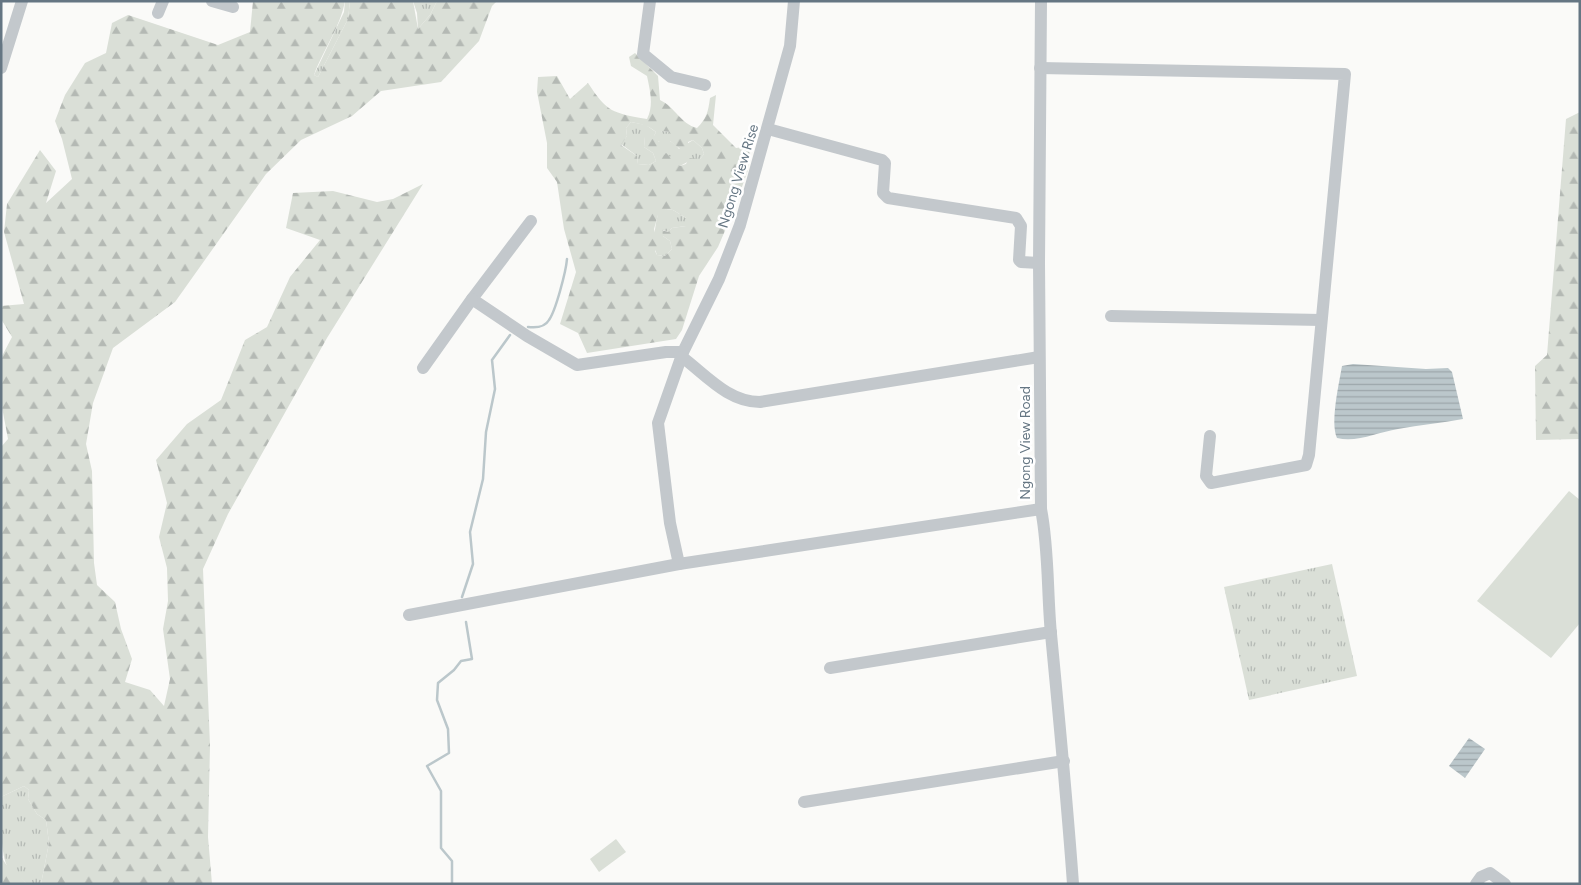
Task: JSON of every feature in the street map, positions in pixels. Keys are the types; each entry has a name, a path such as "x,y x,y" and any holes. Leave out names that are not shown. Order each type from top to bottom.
{"street":[{"path":"1,68 22,1"},
{"path":"212,1 233,7"},
{"path":"650,1 643,54 671,77 705,85"},
{"name":"Ngong View Rise","path":"679,564 670,523 658,423 682,354 719,279 740,225 790,46 794,1"},
{"name":"Ngong View Road","path":"1041,1 1039,263 1041,509 1046,535 1051,632 1074,884"},
{"path":"1040,68 1346,74 1309,455 1306,466 1211,483 1206,476 1210,436"},
{"path":"768,128 882,160 885,163 883,193 888,198 1016,218 1021,226 1021,262 1039,263"},
{"path":"423,368 530,221"},
{"path":"472,299 573,364 682,354 732,396 749,402 760,402 1040,357"},
{"path":"1111,316 1321,320"},
{"path":"410,615 679,564 1041,509"},
{"path":"830,668 1051,632"},
{"path":"804,802 1064,761"},
{"path":"1476,884 1481,877 1490,873 1505,884"}],"green space":[{"path":"253,1 345,1 343,11 314,75 318,77 348,19 350,1 413,1 418,29 430,15 437,1 497,1 492,6 479,41 441,82 381,91 352,116 301,140 266,174 175,302 113,348 93,403 86,444 92,471 94,563 97,585 115,602 121,629 132,659 125,682 150,690 164,706 170,679 163,629 168,601 167,568 159,537 167,503 156,460 187,424 221,400 245,340 267,327 290,277 320,240 286,228 293,193 333,191 377,202 393,199 423,184 327,338 228,514 203,569 210,746 208,837 212,884 41,884 49,843 46,820 37,814 28,799 29,790 24,786 1,797 1,447 8,439 1,402 1,358 12,337 1,319 1,306 24,304 4,232 7,204 40,150 56,171 46,203 72,179 62,139 55,121 65,95 85,63 106,53 112,23 128,15 218,45 250,32"},
{"path":"345,1 350,1 348,19 318,77 314,75 344,12"},
{"path":"413,1 437,1 430,15 418,29 417,13"},
{"path":"635,53 658,76 660,100 691,126 697,128 703,121 709,107 710,98 716,95 713,125 736,148 750,146 748,170 718,247 699,276 682,330 676,339 587,353 578,333 560,324 576,272 564,229 557,182 547,168 547,143 537,92 538,77 557,76 570,99 588,83 600,100 612,110 647,119 651,103 647,76 631,66 629,57","holes":["631,122 650,128 656,132 654,136 658,136 662,131 670,132 670,141 684,152 689,151 688,142 693,140 702,148 704,154 700,159 689,158 686,164 680,166 666,153 664,155 663,143 645,136 644,147 653,153 656,161 649,165 638,164 637,156 621,145 627,136 626,128","666,209 673,210 686,218 686,226 672,228 668,232 662,230 663,236 670,241 672,249 665,256 657,255 655,251 659,247 654,229 658,215 663,215"]},
{"path":"1580,112 1580,439 1536,440 1535,366 1547,355 1566,119"},
{"path":"631,122 646,125 656,132 654,136 662,131 670,132 670,141 679,149 693,140 702,148 704,154 700,159 693,159 680,166 664,156 659,141 653,141 645,137 644,147 653,153 656,161 649,165 638,164 637,156 621,144 627,136 626,128"},
{"path":"666,209 673,210 686,218 686,226 672,228 668,232 663,230 663,236 670,241 672,249 665,256 657,255 654,241 658,214"},
{"path":"1569,491 1580,500 1580,623 1551,658 1477,601"},
{"path":"1332,564 1357,676 1249,700 1224,587"},
{"path":"24,786 29,790 28,799 37,814 46,820 49,843 41,884 27,884 11,871 7,866 3,851 1,797"},
{"path":"616,839 626,852 599,872 590,859"},
{"path":"1,856 7,865 27,884 1,884"}],"shaded area":[{"path":"1353,364 1426,369 1448,368 1452,372 1463,419 1398,429 1360,438 1337,438 1334,423 1342,366"},
{"path":"1469,738 1485,749 1465,778 1449,766"}],"waterway":[{"path":"528,327 540,326 549,320 555,308 567,259"},
{"path":"462,597 473,564 470,532 483,479 486,432 495,389 492,360 510,335"},
{"path":"452,884 452,861 441,848 441,791 427,766 449,753 448,729 437,700 438,683 454,670 461,661 472,659 466,622"}]}
